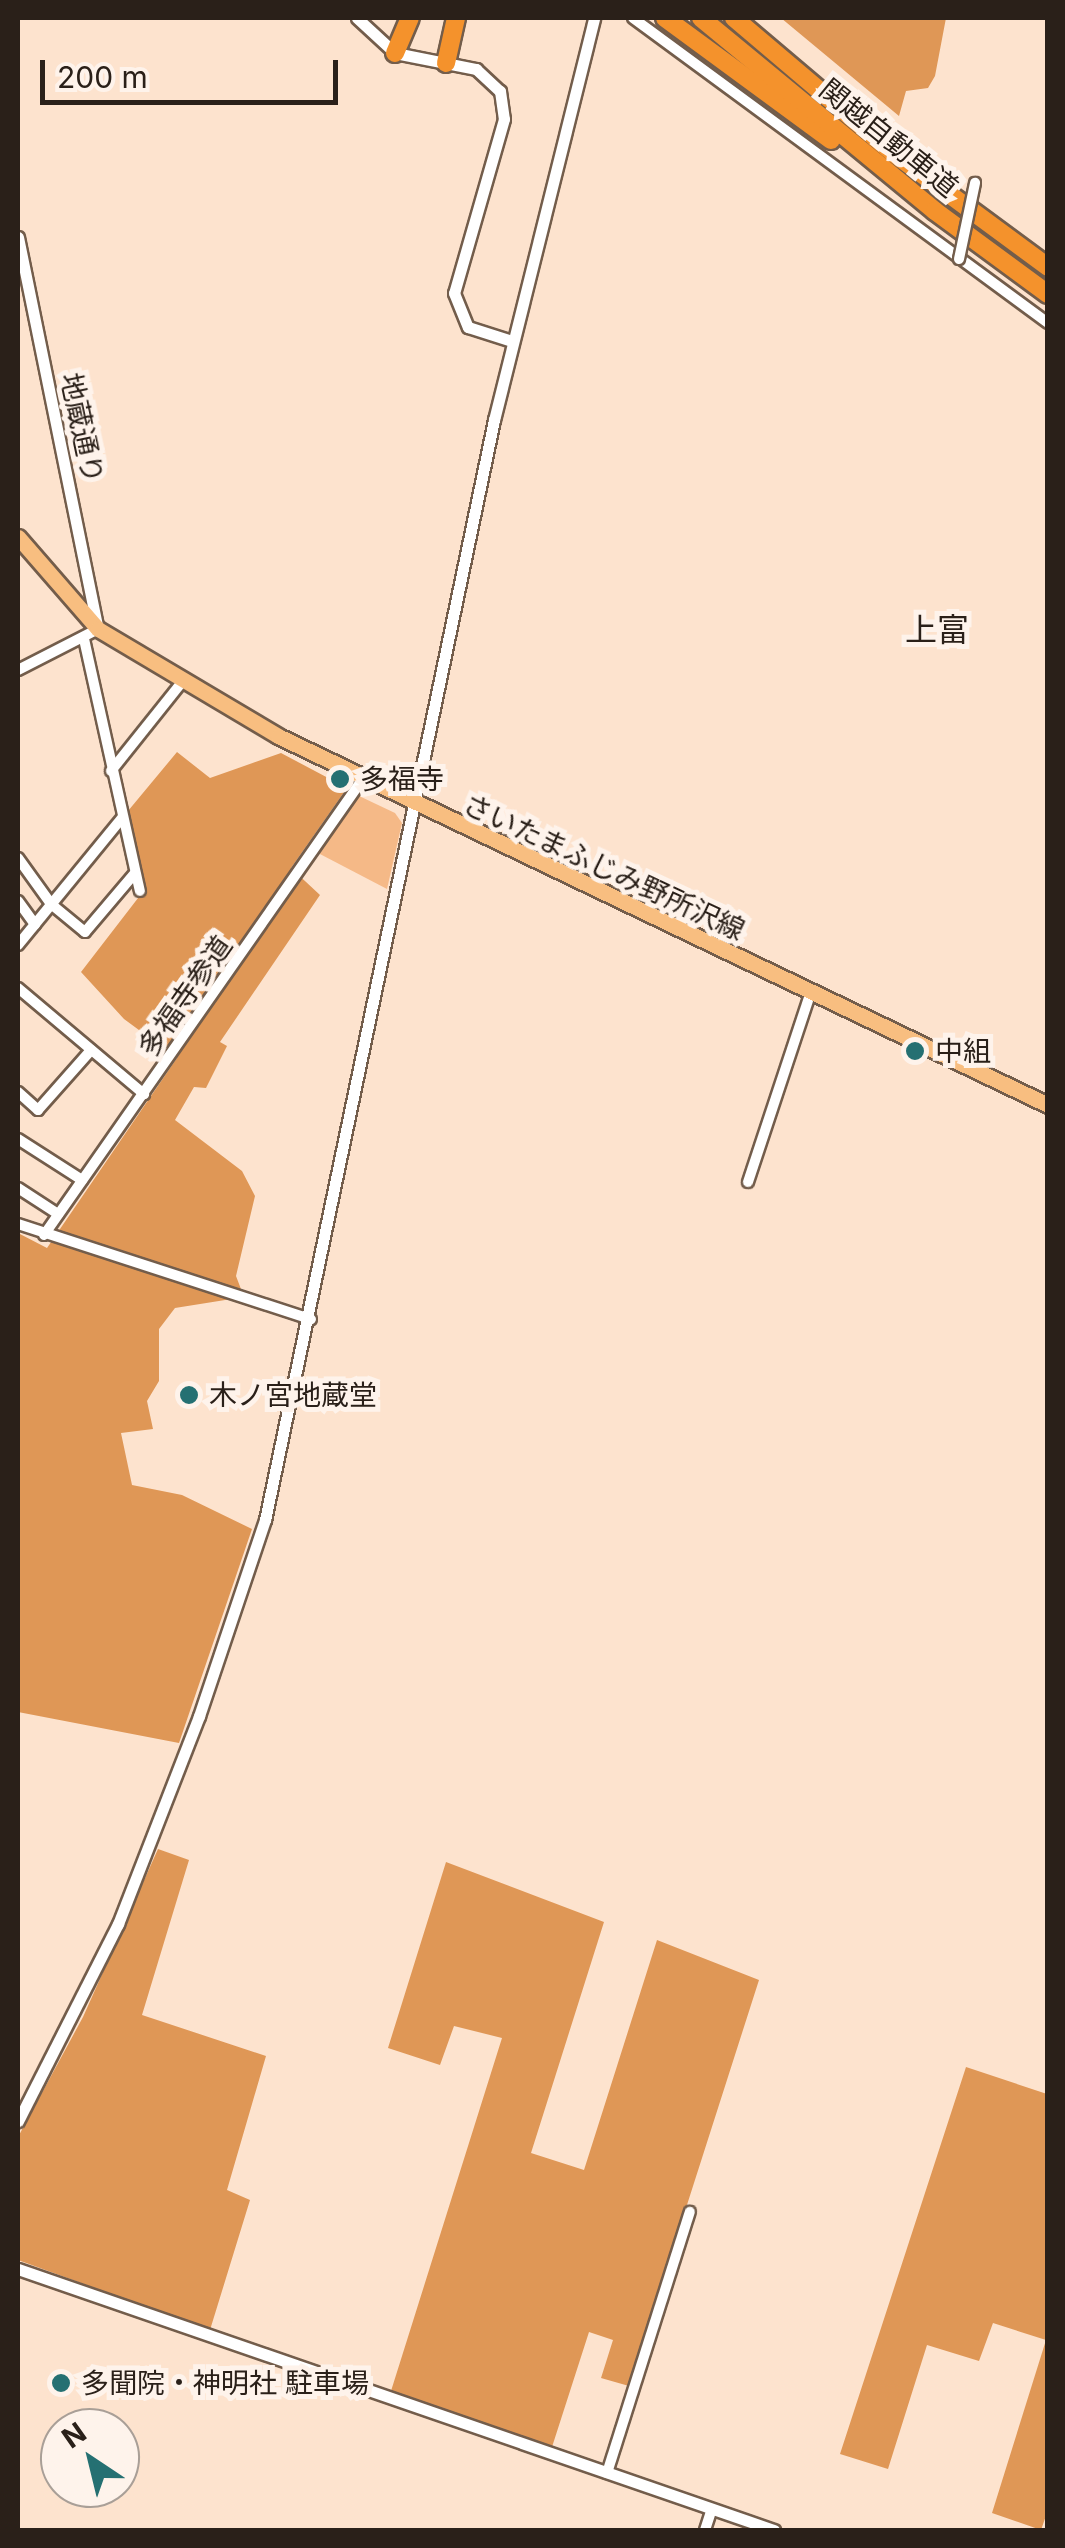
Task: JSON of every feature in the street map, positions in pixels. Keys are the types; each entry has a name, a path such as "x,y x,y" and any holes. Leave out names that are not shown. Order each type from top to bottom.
{"highway":[{"path":"395,53 410,18"},
{"path":"446,63 456,18"},
{"path":"665,18 935,211"},
{"name":"関越自動車道","path":"701,18 935,211 1048,294"},
{"name":"関越自動車道","path":"734,18 892,152 1048,268"}],"main road":[{"name":"さいたまふじみ野所沢線","path":"18,537 91,634 362,780 1048,1105"}],"street":[{"path":"358,18 395,53 489,77 504,106 456,275 456,310 468,327 512,341"},
{"path":"18,2121 102,1960 200,1716 265,1520 311,1319 512,341 594,18"},
{"path":"632,18 1048,324"},
{"path":"959,259 975,183"},
{"name":"地蔵通り","path":"18,237 91,634"},
{"path":"18,670 91,634 110,770 140,891"},
{"path":"110,770 182,682"},
{"name":"多福寺参道","path":"44,1236 362,780"},
{"path":"18,946 122,818"},
{"path":"18,858 51,904 85,932 135,872"},
{"path":"18,901 35,924"},
{"path":"18,988 144,1094"},
{"path":"748,1182 810,994"},
{"path":"18,1092 38,1110 91,1050"},
{"path":"18,1140 82,1180"},
{"path":"18,1188 58,1214"},
{"path":"18,1224 44,1236 311,1319"},
{"path":"607,2473 690,2212"},
{"path":"18,2269 774,2530"},
{"path":"704,2530 712,2509"}],"shaded area":[{"path":"781,18 946,18 935,76 928,88 906,91 899,116"},
{"path":"177,752 210,778 281,753 347,788 291,868 320,895 220,1042 227,1046 206,1088 194,1087 175,1120 242,1171 255,1196 236,1276 244,1297 175,1308 159,1329 159,1381 147,1401 153,1429 121,1433 132,1485 182,1495 252,1529 179,1743 18,1712 18,1233 47,1248 177,1058 124,1019 81,972 145,889 128,811"},
{"path":"357,795 395,813 402,823 387,889 318,853"},
{"path":"158,1849 189,1860 142,2015 266,2056 227,2190 250,2200 210,2330 18,2260 18,2137 83,2017"},
{"path":"446,1862 604,1922 531,2153 584,2170 657,1940 759,1980 629,2386 601,2378 613,2340 589,2332 552,2447 391,2391 502,2038 454,2026 440,2065 388,2048"},
{"path":"966,2067 1047,2094 1048,2510 1041,2530 992,2513 1046,2340 993,2323 979,2361 927,2345 888,2469 840,2454"}],"place":[{"name":"多福寺","path":"340,779"},
{"name":"中組","path":"915,1051"},
{"name":"木ノ宮地蔵堂","path":"189,1395"},
{"name":"多聞院・神明社 駐車場","path":"61,2383"}],"district":[{"name":"上富","path":"937,630"}]}
